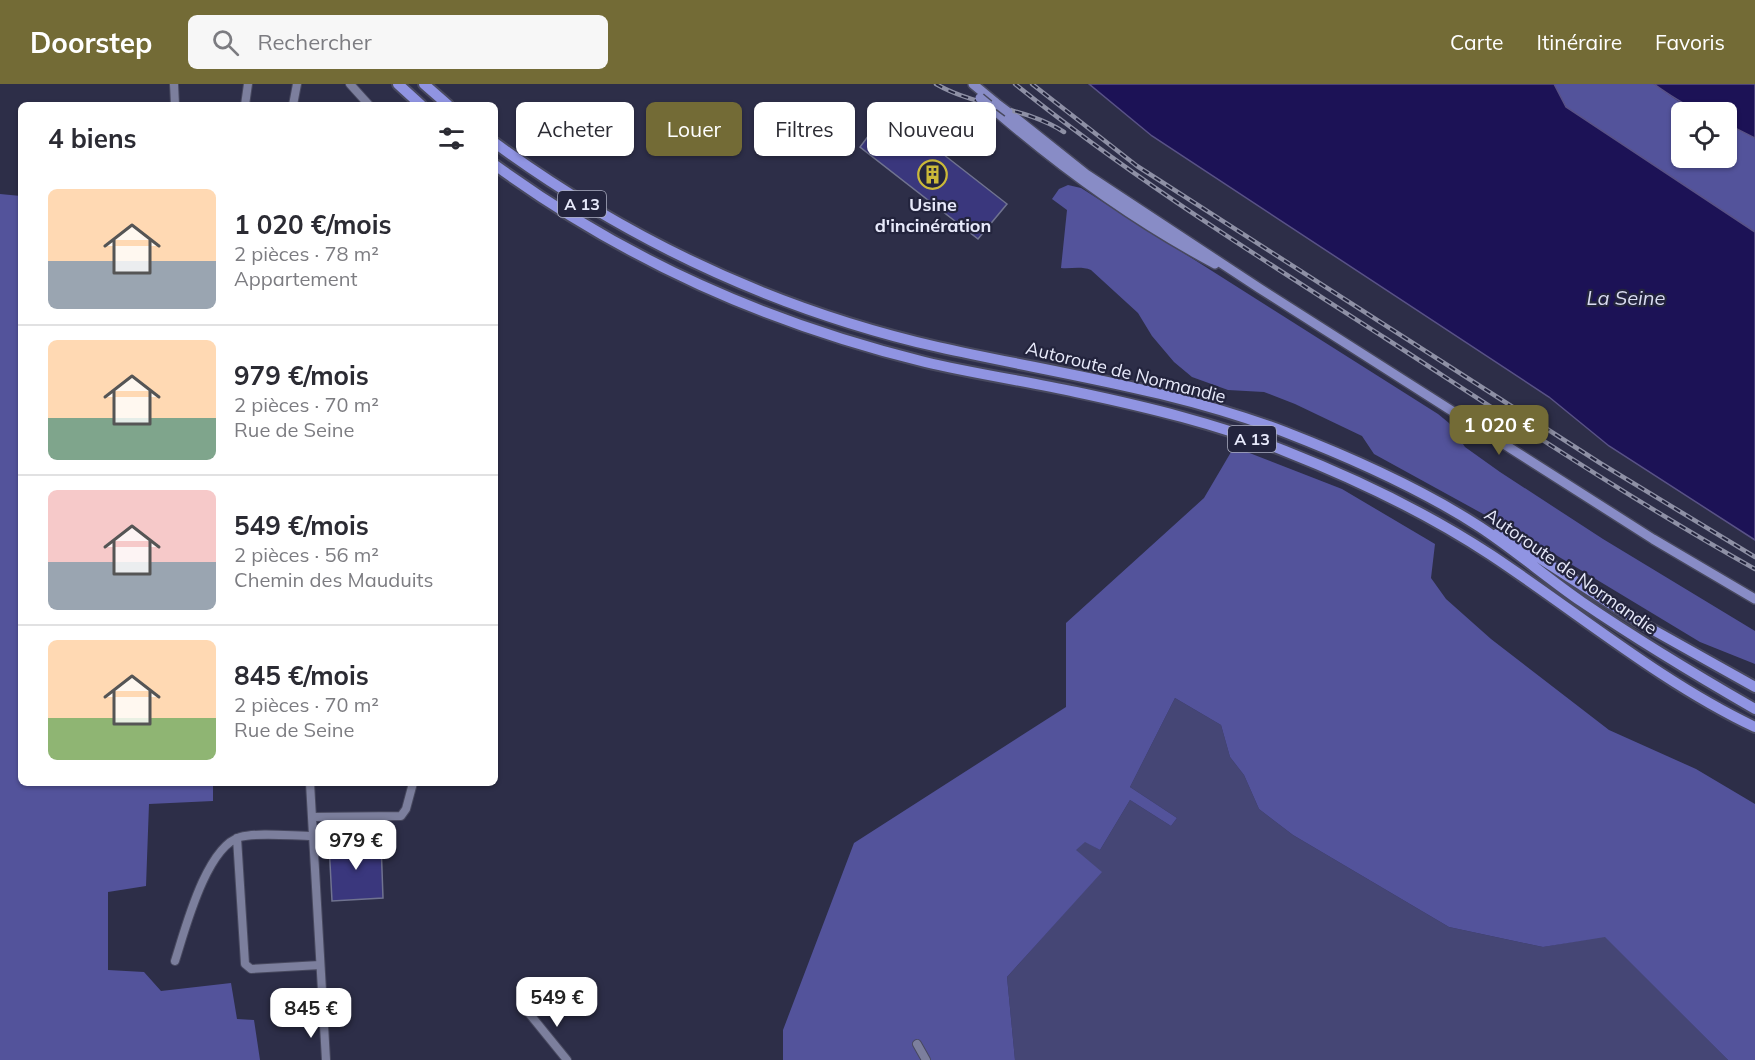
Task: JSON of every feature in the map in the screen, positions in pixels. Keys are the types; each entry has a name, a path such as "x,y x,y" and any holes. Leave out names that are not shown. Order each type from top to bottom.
{"highway":[{"path":"398,84 418,102"},
{"path":"424,84 445,102"},
{"name":"Autoroute de Normandie","path":"498,145 583,204 675,255 701,268 801,308 868,329 1148,391 1242,418 1284,432 1422,493 1481,528 1580,600 1701,678 1755,709"},
{"name":"Autoroute de Normandie","path":"498,167 574,218 668,272 797,325 929,363 1148,408 1284,450 1418,512 1468,541 1678,682 1755,727"},
{"path":"1481,528 1513,541 1639,622 1755,687"}],"main road":[{"path":"967,84 980,98 988,102"},
{"path":"973,84 991,102"},
{"path":"996,106 1008,112 1093,179 1258,288 1643,532 1755,600"},
{"path":"996,107 1071,174 1135,218 1258,288"}],"street":[{"path":"174,84 175,102"},
{"path":"245,102 248,84"},
{"path":"294,102 297,84"},
{"path":"350,84 366,102"},
{"path":"310,786 326,1060"},
{"path":"312,817 401,816 406,809 411,786"},
{"path":"175,961 207,874 223,848 237,838 313,836"},
{"path":"237,838 245,964 251,969 320,965"},
{"path":"528,1012 567,1060"},
{"path":"917,1044 926,1060"}],"shaded area":[{"path":"1554,84 1654,84 1680,102 1671,102 1671,168 1737,168 1737,129 1755,138 1755,232 1566,107"},
{"path":"1068,185 1081,188 1438,414 1449,423 1465,447 1500,472 1603,539 1755,631 1755,664 1700,642 1536,543 1374,454 1362,436 1264,392 1228,390 1192,377 1174,362 1152,336 1138,313 1091,270 1061,268 1067,210 1052,199 1059,189"},
{"path":"0,194 18,196 18,786 213,786 213,801 149,804 146,886 108,892 108,970 144,972 161,991 231,983 237,1019 254,1020 260,1060 0,1060"},
{"path":"1234,447 1342,489 1435,544 1431,578 1446,599 1491,639 1609,730 1696,769 1755,804 1755,1060 1728,1060 1605,937 1543,947 1449,927 1293,835 1259,809 1244,775 1230,757 1221,725 1175,698 1130,787 1177,818 1171,826 1130,800 1100,850 1085,842 1076,850 1102,872 1007,977 1015,1060 783,1060 783,1030 854,843 1066,707 1066,623 1204,498"},
{"path":"1175,698 1221,725 1230,757 1244,775 1259,809 1293,835 1449,927 1543,947 1605,936 1728,1060 1015,1060 1007,977 1101,872 1075,850 1085,841 1100,850 1130,800 1171,826 1177,818 1130,787"}],"water":[{"name":"La Seine","path":"1089,84 1554,84 1566,107 1755,232 1755,540 1609,446 1549,397 1152,136"},
{"path":"1654,84 1755,84 1755,138 1737,129 1737,102 1683,102"}],"building":[{"name":"Usine d'incinération","path":"867,138 867,152 860,147"},
{"name":"Usine d'incinération","path":"872,156 945,156 1007,204 978,239"},
{"path":"381,842 383,898 332,901 329,844"}],"railway":[{"path":"936,84 967,98 1033,117 1064,132"},
{"path":"1015,84 1104,152 1243,247 1568,456 1755,569"},
{"path":"1032,84 1137,166 1600,463 1755,557"}],"place":[{"name":"Usine d'incinération","path":"933,175"}]}
